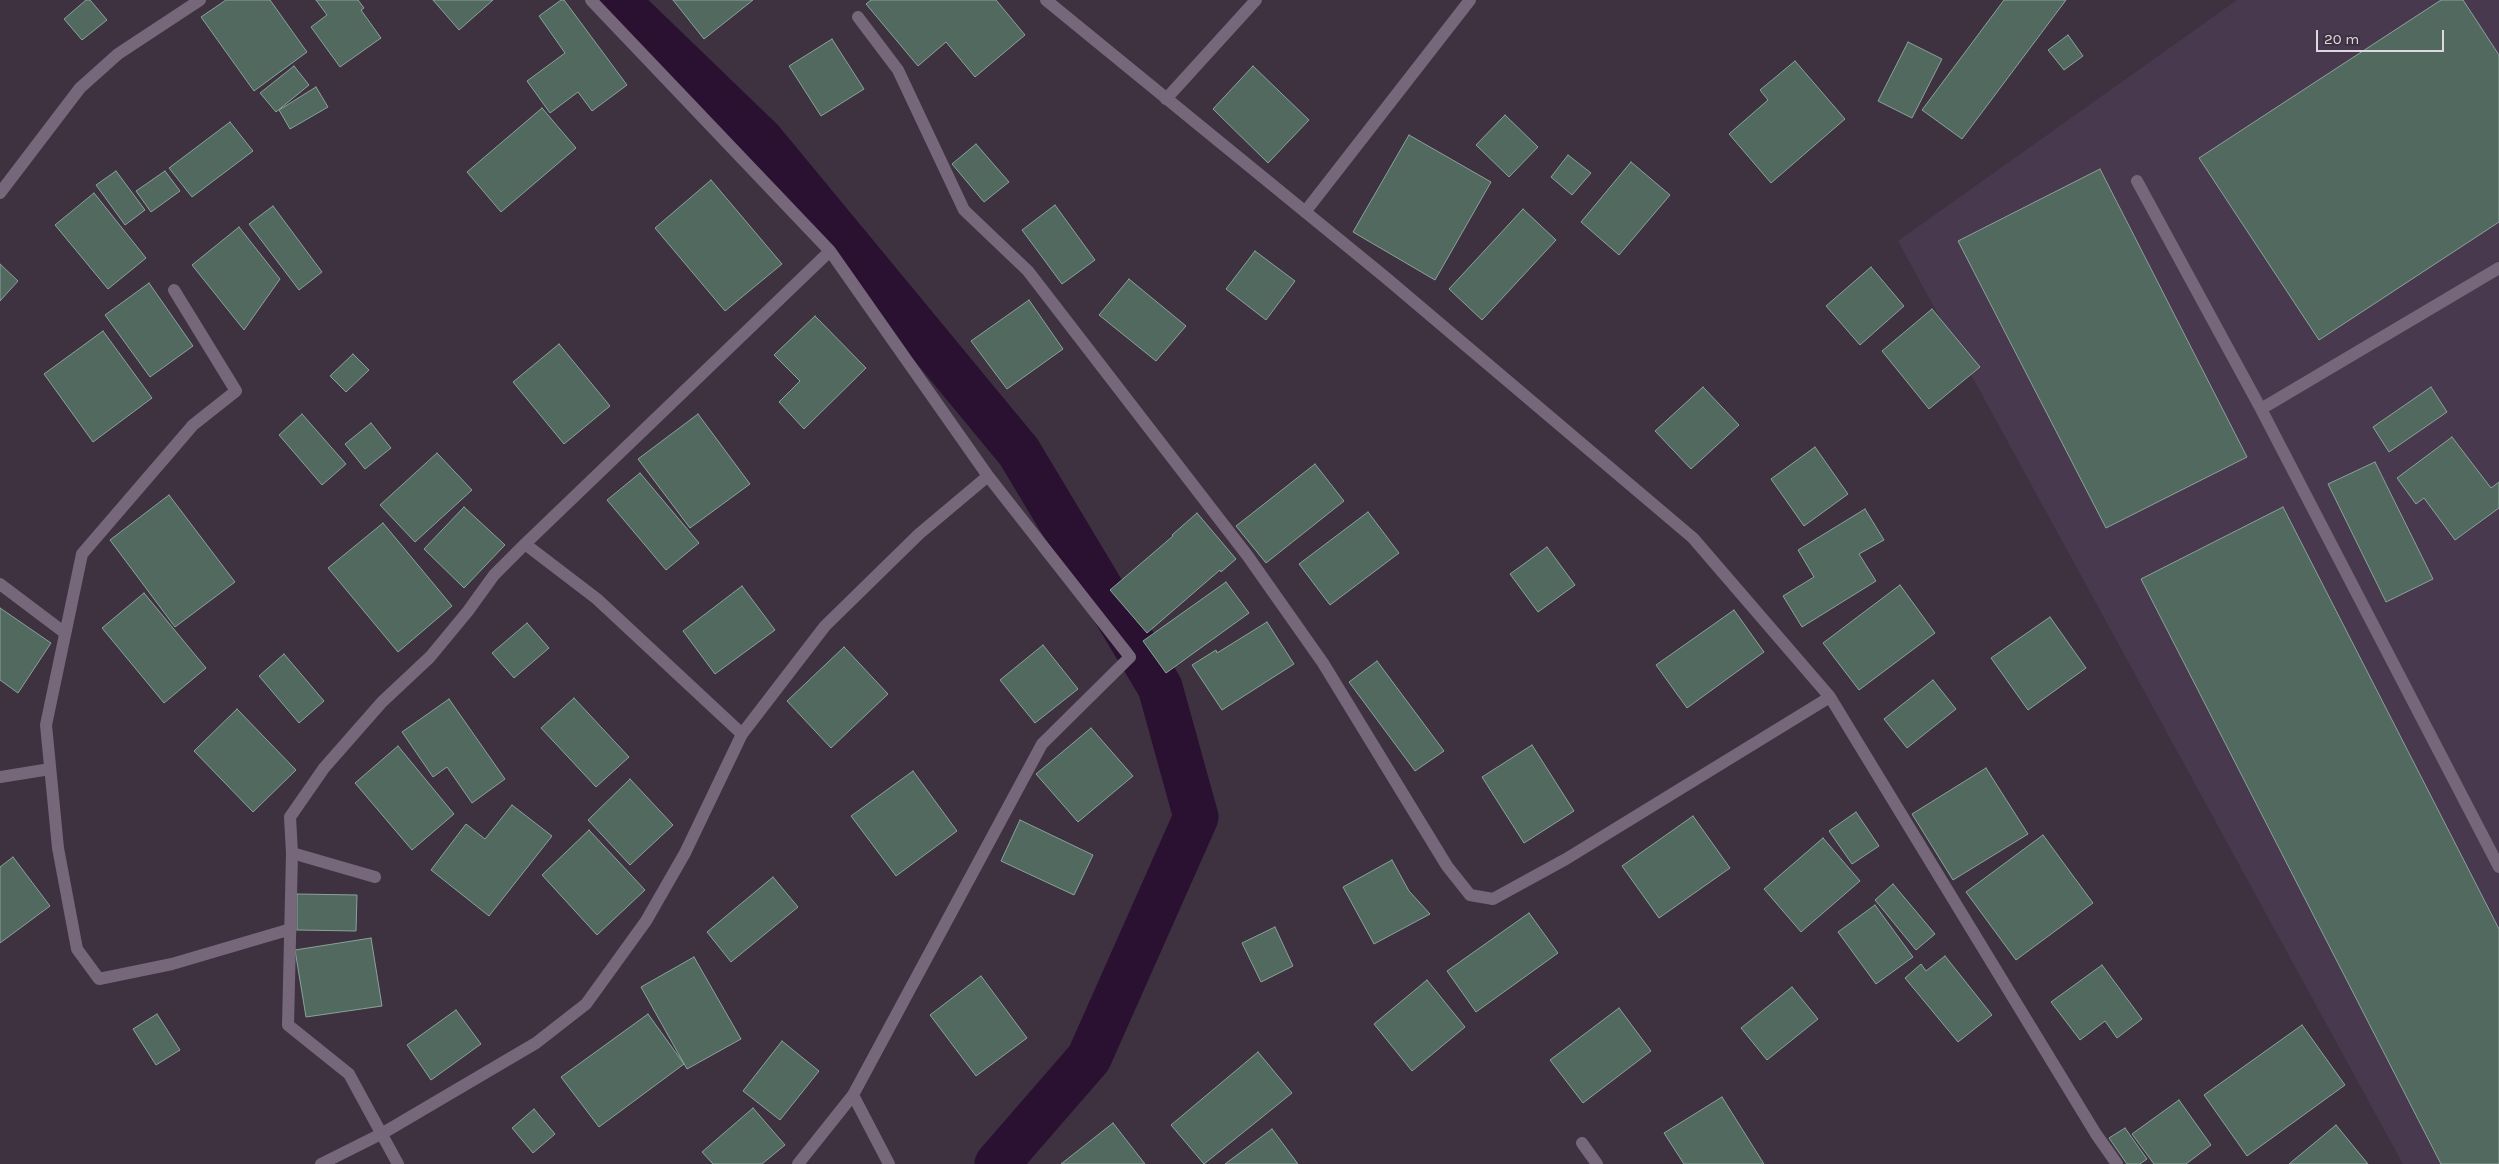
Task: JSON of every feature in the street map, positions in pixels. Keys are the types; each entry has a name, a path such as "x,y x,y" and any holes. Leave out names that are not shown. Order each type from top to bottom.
{"street":[{"path":"0,193 80,88 118,54 200,0"},
{"path":"591,0 830,251 988,476 1130,657 1042,744 854,1095 798,1164"},
{"path":"1046,0 1305,212 1693,538 1830,697 2096,1134 2117,1164"},
{"path":"1166,99 1256,0"},
{"path":"1305,212 1470,0"},
{"path":"858,17 898,70 964,210 1028,271 1247,555 1323,663 1447,866 1470,895 1493,899 1534,877 1614,831 1830,697"},
{"path":"2137,181 2261,409 2499,867"},
{"path":"398,1164 349,1074 288,1025 292,854 290,817 324,768 382,702 430,657 468,611 494,575 830,251"},
{"path":"2261,409 2499,268"},
{"path":"174,290 236,391 194,425 82,554 46,725 58,848 77,949 99,979 172,964 291,929"},
{"path":"322,1164 383,1134 536,1043 586,1004 656,904 685,853 742,734 825,626 919,534 988,476"},
{"path":"525,544 597,599 742,734"},
{"path":"0,584 65,633"},
{"path":"0,777 50,769"},
{"path":"292,854 375,877"},
{"path":"854,1095 888,1164"},
{"path":"1582,1143 1597,1164"}],"shaded area":[{"path":"2237,0 2499,0 2499,1164 2403,1164 1898,241"}],"building":[{"path":"86,0 90,0 107,20 82,40 64,19"},
{"path":"226,0 270,0 307,52 254,91 201,17"},
{"path":"316,0 358,0 364,8 361,10 381,38 340,67 311,27 327,15"},
{"path":"433,0 493,0 459,30"},
{"path":"561,0 564,0 627,85 592,111 578,92 550,113 527,81 565,53 539,16"},
{"path":"673,0 753,0 704,39"},
{"path":"871,0 996,0 1025,35 975,77 946,42 918,66 866,4"},
{"path":"2004,0 2066,0 1962,139 1922,110"},
{"path":"2441,0 2463,0 2499,55 2499,222 2319,340 2199,158"},
{"path":"2068,35 2083,56 2064,70 2048,50"},
{"path":"832,39 864,89 821,116 789,66"},
{"path":"1908,42 1942,59 1912,118 1878,101"},
{"path":"1795,61 1845,119 1771,183 1729,134 1768,100 1760,90"},
{"path":"294,66 309,85 276,112 260,93"},
{"path":"1253,66 1309,120 1268,163 1213,109"},
{"path":"316,87 328,107 290,129 279,110"},
{"path":"542,108 576,148 501,212 467,172"},
{"path":"1505,115 1538,147 1509,177 1476,145"},
{"path":"230,122 253,151 192,197 169,168"},
{"path":"1409,135 1491,182 1435,280 1353,232"},
{"path":"976,144 1009,182 984,202 952,164"},
{"path":"1568,155 1591,173 1572,195 1551,177"},
{"path":"1631,162 1670,195 1619,255 1581,222"},
{"path":"2100,169 2247,457 2106,528 1958,241"},
{"path":"116,171 145,210 125,225 96,185"},
{"path":"165,171 180,191 151,212 136,191"},
{"path":"711,180 782,264 725,311 655,228"},
{"path":"94,193 146,258 108,289 55,225"},
{"path":"1055,205 1095,260 1062,284 1022,230"},
{"path":"273,206 322,272 299,290 249,224"},
{"path":"1523,209 1556,240 1482,320 1449,289"},
{"path":"239,227 280,279 244,330 192,265"},
{"path":"1255,251 1295,281 1266,320 1226,289"},
{"path":"0,264 18,281 0,301"},
{"path":"1871,267 1904,306 1860,345 1826,306"},
{"path":"1129,279 1186,326 1156,361 1099,315"},
{"path":"149,283 193,346 150,377 105,315"},
{"path":"1029,300 1063,349 1007,389 971,341"},
{"path":"1932,309 1980,367 1929,409 1882,351"},
{"path":"815,316 866,368 804,429 779,402 800,381 774,355"},
{"path":"103,331 152,398 93,442 44,374"},
{"path":"559,344 610,406 564,444 513,382"},
{"path":"353,354 369,370 346,392 330,376"},
{"path":"1703,387 1739,425 1691,469 1655,431"},
{"path":"2431,387 2447,412 2389,452 2373,427"},
{"path":"302,414 346,464 322,485 279,435"},
{"path":"698,414 750,484 690,528 638,459"},
{"path":"371,423 391,448 365,469 345,444"},
{"path":"2452,437 2491,488 2499,482 2499,508 2455,540 2424,498 2416,504 2397,478"},
{"path":"1815,447 1848,494 1804,526 1771,479"},
{"path":"437,453 472,490 415,542 380,505"},
{"path":"2375,462 2433,579 2386,602 2328,484"},
{"path":"1315,464 1344,501 1266,563 1236,526"},
{"path":"640,473 699,543 666,570 607,500"},
{"path":"169,495 235,582 175,627 110,540"},
{"path":"464,507 505,545 464,588 424,549"},
{"path":"2283,507 2499,929 2499,1164 2441,1164 2141,579"},
{"path":"1865,509 1884,540 1859,554 1876,581 1802,627 1783,596 1814,577 1798,550"},
{"path":"1368,512 1399,553 1330,605 1299,564"},
{"path":"1197,513 1236,559 1221,572 1220,570 1147,633 1110,590"},
{"path":"383,523 452,606 398,652 328,568"},
{"path":"1547,547 1575,585 1538,612 1510,574"},
{"path":"1226,582 1249,613 1166,673 1143,641"},
{"path":"1900,585 1935,633 1859,690 1823,643"},
{"path":"742,586 775,630 715,674 683,631"},
{"path":"144,593 206,668 164,703 102,628"},
{"path":"0,608 51,643 18,693 0,680"},
{"path":"1734,610 1764,652 1687,708 1656,665"},
{"path":"2050,617 2086,668 2028,710 1991,658"},
{"path":"1267,622 1294,664 1222,710 1192,665 1216,650 1217,653"},
{"path":"527,623 549,648 514,678 492,653"},
{"path":"1043,645 1078,689 1035,723 1000,680"},
{"path":"844,647 888,694 831,748 787,701"},
{"path":"284,654 324,701 299,723 259,676"},
{"path":"1377,661 1444,751 1415,771 1349,682"},
{"path":"1933,680 1956,709 1907,748 1884,719"},
{"path":"574,698 629,757 596,787 541,728"},
{"path":"449,699 505,779 472,803 447,767 433,777 402,732"},
{"path":"237,709 296,770 253,812 194,751"},
{"path":"1091,728 1133,776 1078,822 1036,774"},
{"path":"1532,745 1574,811 1524,843 1482,777"},
{"path":"398,746 454,814 412,850 355,783"},
{"path":"1986,768 2028,834 1953,880 1912,814"},
{"path":"913,771 957,831 896,876 851,816"},
{"path":"630,779 673,825 630,865 588,820"},
{"path":"512,805 552,836 489,916 431,870 466,824 485,839"},
{"path":"1856,812 1879,846 1852,864 1829,831"},
{"path":"1693,816 1730,868 1659,918 1622,866"},
{"path":"1020,820 1093,855 1074,895 1001,861"},
{"path":"589,830 645,890 597,935 542,875"},
{"path":"2043,835 2093,903 2016,960 1966,892"},
{"path":"1823,838 1860,881 1801,932 1764,889"},
{"path":"13,857 50,906 0,943 0,867"},
{"path":"1392,860 1409,891 1430,914 1374,944 1343,887"},
{"path":"773,877 798,907 731,962 707,932"},
{"path":"1893,884 1935,934 1916,950 1875,900"},
{"path":"297,894 357,895 356,931 297,930"},
{"path":"1875,905 1913,957 1876,984 1838,932"},
{"path":"1529,913 1558,953 1476,1012 1447,971"},
{"path":"1275,927 1293,966 1261,982 1242,943"},
{"path":"371,938 382,1006 306,1017 295,950"},
{"path":"1945,956 1992,1015 1958,1042 1905,978 1921,964 1926,971"},
{"path":"694,957 741,1039 687,1069 641,987"},
{"path":"2102,965 2142,1019 2117,1038 2105,1021 2080,1040 2051,1002"},
{"path":"981,976 1027,1038 976,1076 930,1015"},
{"path":"1427,980 1465,1027 1412,1071 1374,1024"},
{"path":"1792,987 1818,1019 1767,1060 1741,1028"},
{"path":"1619,1008 1651,1051 1583,1103 1550,1060"},
{"path":"456,1010 481,1044 431,1080 407,1045"},
{"path":"157,1014 180,1050 156,1065 133,1029"},
{"path":"648,1014 684,1064 599,1127 561,1077"},
{"path":"2302,1025 2345,1085 2247,1156 2204,1095"},
{"path":"782,1041 819,1071 780,1120 743,1091"},
{"path":"1258,1052 1292,1093 1204,1164 1171,1125"},
{"path":"1722,1097 1764,1164 1684,1164 1664,1133"},
{"path":"2179,1100 2211,1145 2186,1164 2154,1164 2132,1134"},
{"path":"753,1108 785,1145 762,1164 713,1164 702,1152"},
{"path":"534,1109 555,1134 533,1153 512,1128"},
{"path":"1113,1123 1145,1164 1061,1164"},
{"path":"2336,1125 2368,1164 2289,1164"},
{"path":"2125,1128 2147,1159 2140,1164 2127,1164 2109,1138"},
{"path":"1272,1129 1298,1164 1225,1164"}],"waterway":[{"path":"616,0 762,141 1019,452 1160,687 1196,817 1089,1058 997,1164"}]}
